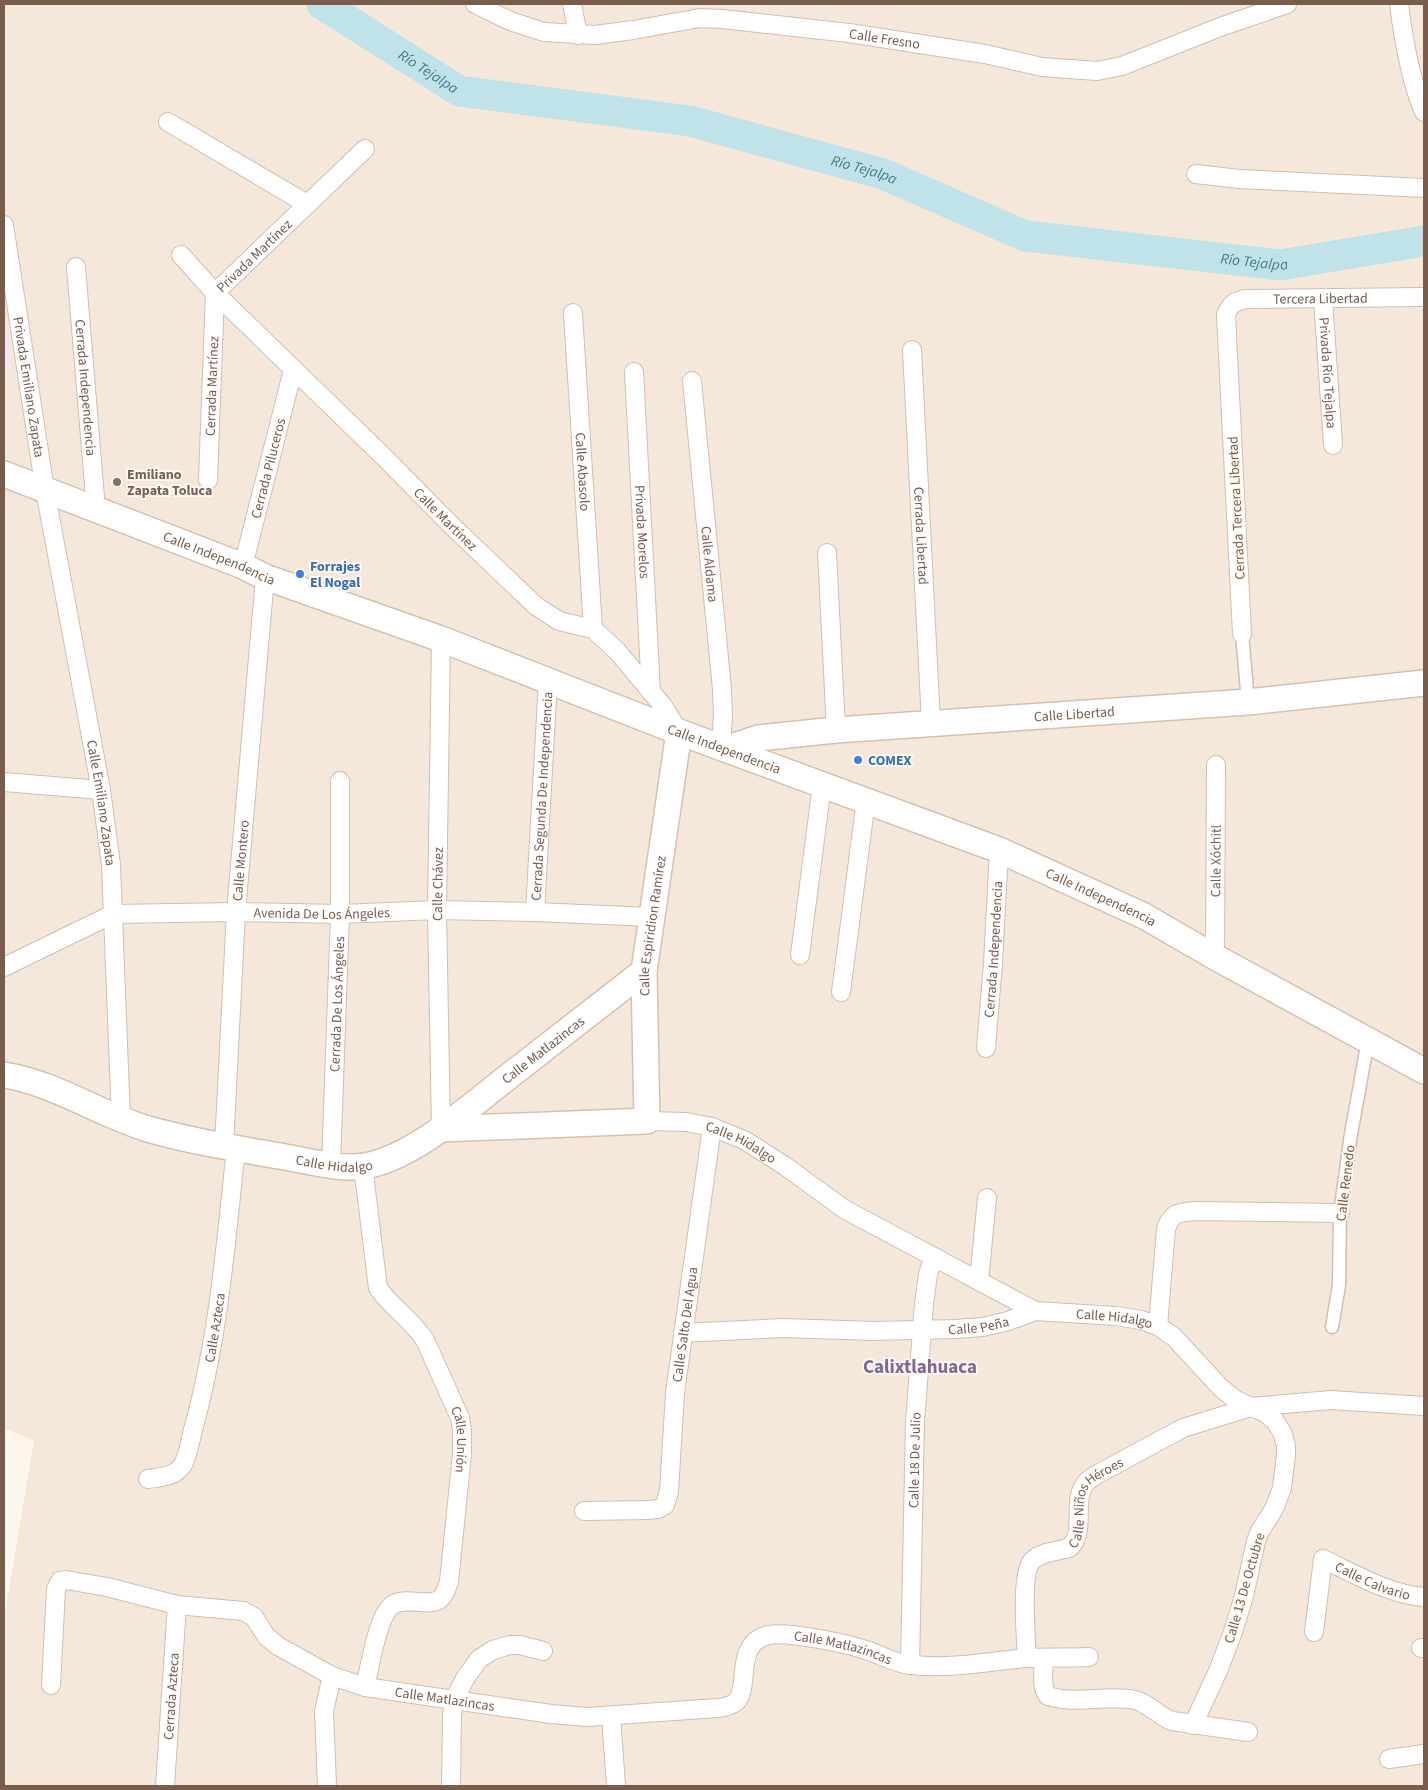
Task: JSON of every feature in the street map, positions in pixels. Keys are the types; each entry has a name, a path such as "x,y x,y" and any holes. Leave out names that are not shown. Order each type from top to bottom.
{"main road":[{"name":"Calle Independencia","path":"4,474 243,566 265,577 441,639 679,732 999,850 1144,916 1424,1071"},
{"name":"Calle Libertad","path":"723,748 758,738 836,730 1248,702 1424,683"},
{"name":"Calle Espiridion Ramírez","path":"647,1121 644,971 679,732"},
{"name":"Calle Matlazincas","path":"441,1129 644,971"},
{"name":"Calle Hidalgo","path":"4,1074 51,1089 121,1120 149,1129 230,1147 331,1165 363,1166 389,1158 441,1129 647,1121"}],"street":[{"name":"Calle Fresno","path":"475,4 510,21 544,32 578,35 621,32 700,18 722,19 849,33 985,54 1042,67 1096,71 1122,66 1220,27 1288,4"},
{"path":"572,4 578,35"},
{"path":"1399,4 1411,69 1424,112"},
{"path":"168,122 307,204"},
{"name":"Privada Martínez","path":"180,255 214,294 365,149"},
{"path":"1196,174 1238,179 1424,188"},
{"name":"Privada Emiliano Zapata","path":"4,225 45,490"},
{"name":"Cerrada Independencia","path":"76,267 96,510"},
{"name":"Calle Martínez","path":"214,294 536,606 559,620 593,629 617,650 663,706 679,732"},
{"name":"Cerrada Martínez","path":"208,480 214,294"},
{"name":"Tercera Libertad","path":"1226,315 1229,305 1245,299 1424,297"},
{"name":"Privada Río Tejalpa","path":"1323,299 1333,445"},
{"name":"Calle Abasolo","path":"572,313 593,629"},
{"name":"Cerrada Tercera Libertad","path":"1226,315 1242,634 1248,702"},
{"name":"Cerrada Libertad","path":"912,350 931,723"},
{"name":"Cerrada Piluceros","path":"243,566 293,370"},
{"name":"Privada Morelos","path":"634,372 651,692"},
{"name":"Calle Aldama","path":"692,381 722,689 723,748"},
{"name":"Calle Emiliano Zapata","path":"45,490 101,790 111,865 121,1120"},
{"path":"827,553 836,730"},
{"name":"Calle Montero","path":"230,1147 236,912 265,577"},
{"name":"Calle Chávez","path":"441,639 438,910 441,1129"},
{"name":"Cerrada Segunda De Independencia","path":"535,912 548,681"},
{"name":"Calle Xóchitl","path":"1215,957 1216,766"},
{"name":"Cerrada De Los Ángeles","path":"331,1165 340,914 340,781"},
{"path":"4,782 101,790"},
{"path":"800,956 822,785"},
{"path":"841,992 866,800"},
{"name":"Cerrada Independencia","path":"986,1048 999,850"},
{"name":"Avenida De Los Ángeles","path":"4,967 113,914 236,912 340,914 438,910 651,917"},
{"name":"Calle Renedo","path":"1332,1327 1339,1285 1340,1213 1351,1134 1368,1040"},
{"name":"Calle Hidalgo","path":"647,1121 686,1122 712,1127 744,1140 785,1166 844,1209 1035,1311 1116,1316 1141,1320 1158,1326 1174,1337 1221,1388 1236,1400 1251,1407"},
{"name":"Calle Salto Del Agua","path":"584,1511 648,1510 658,1509 665,1505 669,1491 675,1393 712,1127"},
{"name":"Calle Azteca","path":"148,1479 172,1475 183,1465 198,1410 219,1306 230,1147"},
{"name":"Calle Unión","path":"363,1166 378,1288 417,1328 425,1340 460,1418 462,1431 460,1485 450,1574 446,1590 442,1598 436,1601 401,1602 393,1605 385,1614 364,1687"},
{"path":"979,1281 987,1198"},
{"path":"1158,1326 1166,1229 1170,1218 1178,1213 1195,1211 1340,1213"},
{"name":"Calle 18 De Julio","path":"910,1665 913,1459 921,1331 928,1274 934,1257"},
{"name":"Calle Peña","path":"683,1333 783,1328 827,1331 921,1331 983,1326 1008,1321 1035,1311"},
{"path":"1251,1407 1331,1400 1424,1406"},
{"name":"Calle Niños Héroes","path":"1027,1658 1025,1580 1028,1567 1033,1560 1040,1556 1069,1548 1073,1545 1077,1533 1082,1488 1085,1483 1094,1476 1183,1428 1251,1407"},
{"name":"Calle 13 De Octubre","path":"1193,1725 1218,1671 1233,1632 1260,1530 1274,1509 1282,1488 1286,1445 1282,1432 1275,1421 1264,1412 1251,1407"},
{"name":"Calle Calvario","path":"1314,1632 1322,1559 1390,1590 1424,1598"},
{"name":"Calle Matlazincas","path":"51,1685 56,1589 60,1581 66,1580 106,1587 177,1605 236,1610 250,1615 257,1621 266,1636 278,1646 332,1676 364,1687 551,1714 587,1717 611,1716 718,1708 734,1704 740,1696 745,1664 751,1646 758,1639 770,1635 794,1636 853,1646 910,1665"},
{"name":"Cerrada Azteca","path":"165,1786 177,1605"},
{"path":"451,1786 454,1700 466,1677 479,1659 493,1650 520,1645 543,1651"},
{"path":"910,1665 948,1666 1027,1658 1089,1657"},
{"path":"1044,1658 1043,1684 1045,1692 1048,1696 1056,1699 1133,1700 1144,1703 1162,1717 1172,1721 1248,1732"},
{"path":"327,1786 324,1711 332,1676"},
{"path":"611,1716 616,1786"},
{"path":"1388,1759 1424,1754"}],"shaded area":[{"path":"4,4 1424,4 1424,1786 4,1786 4,1619 34,1441 4,1428"},
{"path":"4,315 11,367 4,368"}],"waterway":[{"name":"Río Tejalpa","path":"322,4 459,91 690,121 883,174 1025,236 1280,265 1424,241"}],"place":[{"name":"Emiliano Zapata Toluca","path":"117,482"},
{"name":"Forrajes El Nogal","path":"300,574"},
{"name":"COMEX","path":"858,760"}],"district":[{"name":"Calixtlahuaca","path":"920,1366"}]}
